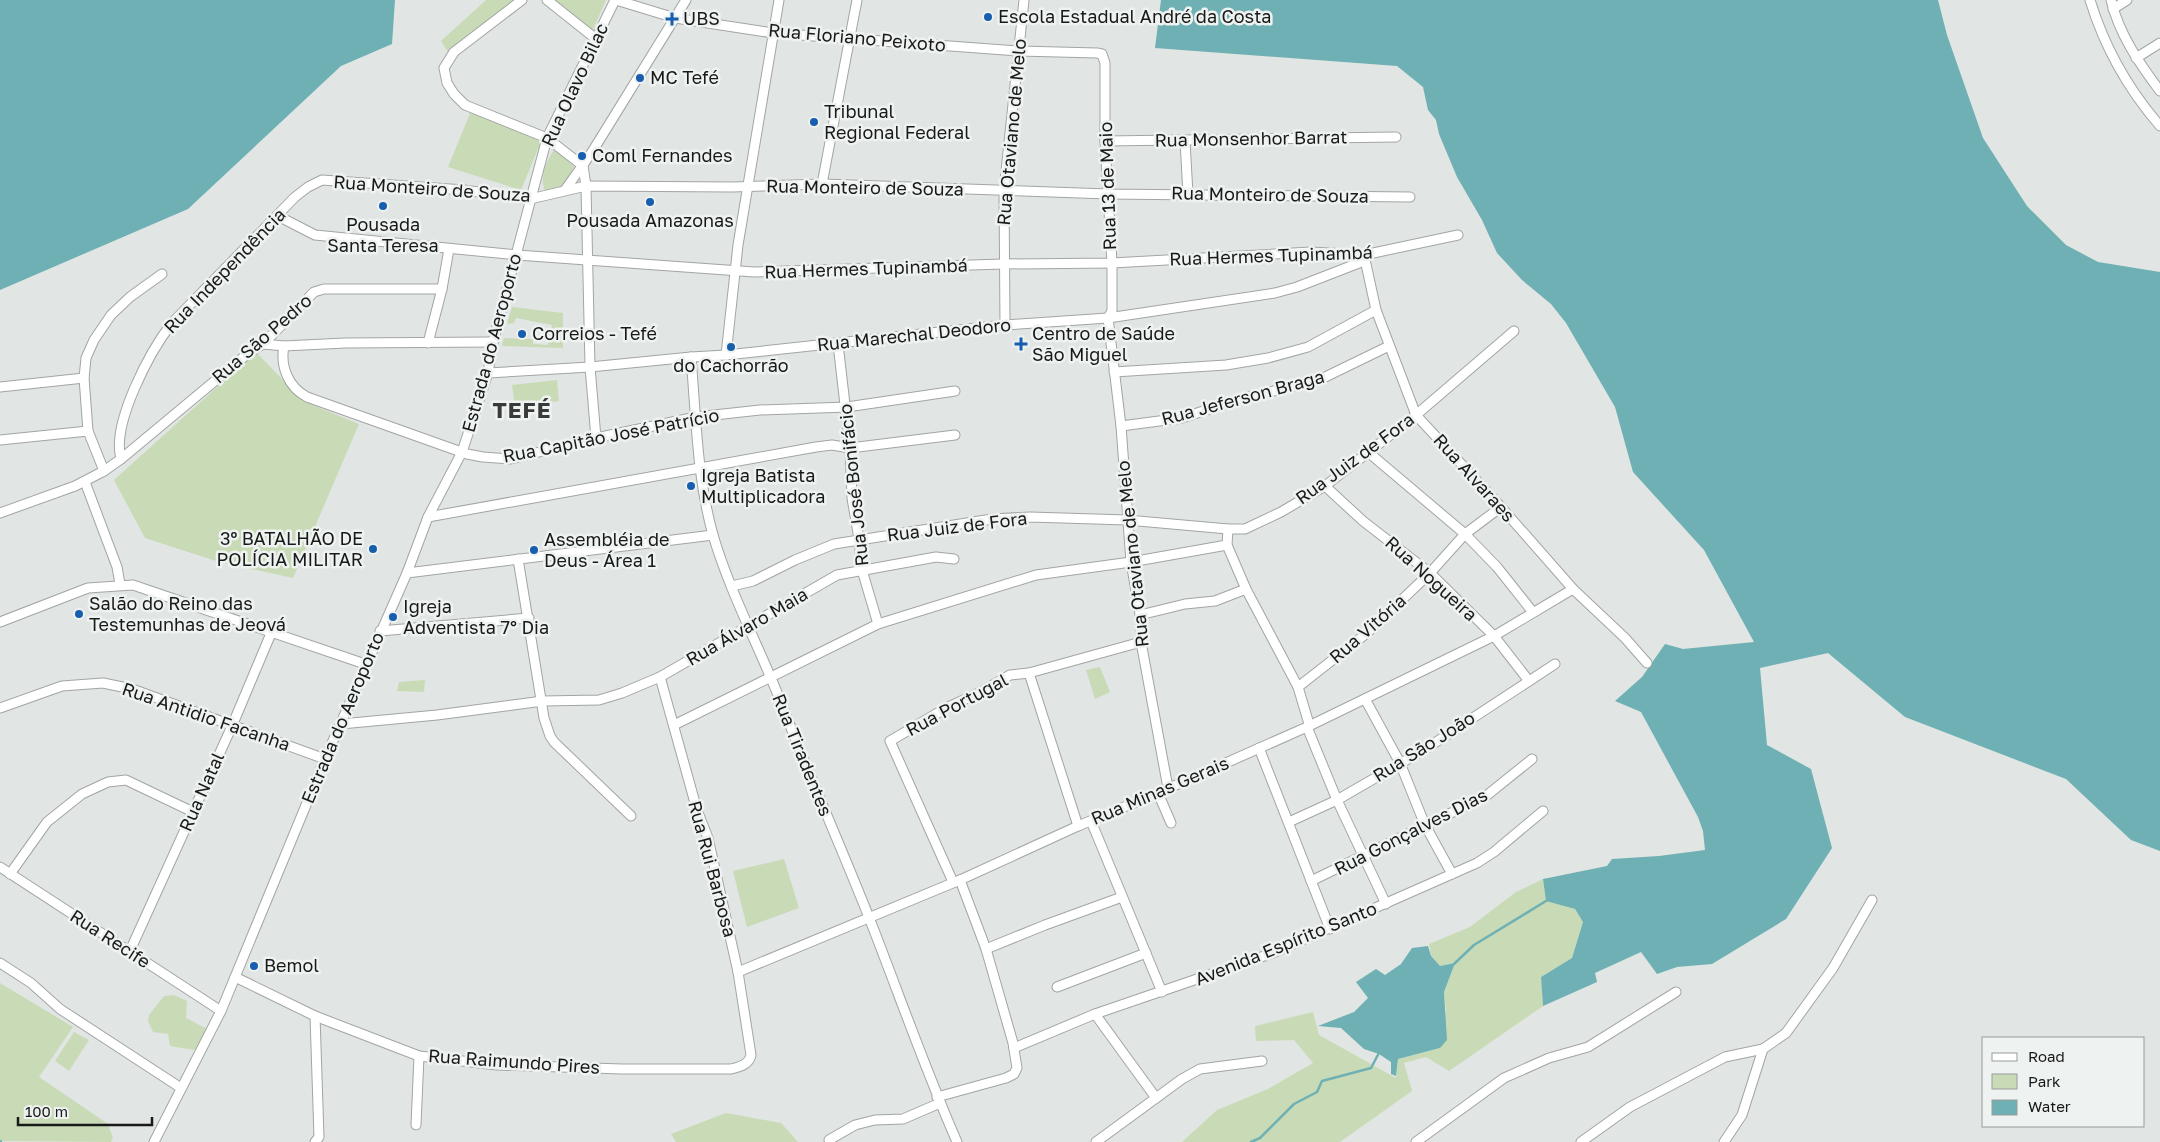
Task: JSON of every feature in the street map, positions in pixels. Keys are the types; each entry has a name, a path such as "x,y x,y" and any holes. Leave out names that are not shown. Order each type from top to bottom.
{"street":[{"path":"522,0 454,52 444,68 447,83 454,94 465,104 547,138 583,166 586,186 590,367 596,438"},
{"path":"547,0 596,39"},
{"name":"Rua Olavo Bilac","path":"530,199 547,138 616,0"},
{"name":"Rua Floriano Peixoto","path":"616,0 675,18 773,33 1019,52 1102,54"},
{"path":"566,190 583,166 686,0"},
{"path":"726,356 735,270 779,0"},
{"path":"822,184 857,0"},
{"name":"Rua Otaviano de Melo","path":"1005,325 1003,264 1004,190 1024,0"},
{"path":"2090,0 2110,52 2132,89 2160,126"},
{"path":"2127,0 2112,4 2119,25 2136,58 2160,91"},
{"path":"2136,58 2160,44"},
{"name":"Rua 13 de Maio","path":"1102,54 1105,63 1105,141 1112,263 1112,310 1108,318"},
{"name":"Rua Monsenhor Barrat","path":"1105,141 1396,137"},
{"path":"1185,141 1188,194"},
{"name":"Rua Monteiro de Souza","path":"322,180 464,190 530,199 586,186 748,187 822,184 1108,194 1410,196"},
{"name":"Rua Independência","path":"121,459 118,450 119,440 128,410 144,366 157,343 172,323 295,197 308,186 322,180"},
{"name":"Estrada do Aeroporto","path":"154,1142 221,1011 324,759 407,573 428,516 462,452 488,373 493,342 530,199"},
{"name":"Rua Hermes Tupinambá","path":"278,216 315,235 587,261 754,272 1003,264 1112,263 1311,252 1364,258 1458,235"},
{"path":"428,343 442,289 449,249"},
{"name":"Rua Alvaraes","path":"1364,258 1376,310 1388,346 1416,415 1501,507 1572,589 1625,638 1647,663"},
{"name":"Rua Marechal Deodoro","path":"488,373 726,356 1005,325 1108,318 1275,293 1297,287 1364,258"},
{"path":"104,470 88,431 84,378 86,358 94,340 110,315 130,297 162,274"},
{"name":"Rua São Pedro","path":"0,513 85,482 121,459 263,344 309,295 318,291 442,289"},
{"path":"1114,372 1226,365 1268,358 1308,347 1376,310"},
{"name":"Rua Otaviano de Melo","path":"1108,318 1120,426 1127,520 1140,615 1141,642 1168,788"},
{"name":"Rua Juiz de Fora","path":"732,586 753,581 795,560 834,544 992,519 1038,517 1127,520 1245,529 1281,512 1325,486 1416,415 1514,331"},
{"path":"263,344 284,346 345,343 493,342"},
{"name":"Rua José Bonifácio","path":"838,344 850,448 852,498 862,570 878,624"},
{"name":"Rua Capitão José Patrício","path":"284,346 283,360 289,382 300,393 349,413 484,458 511,458 696,417 760,410 846,407 954,391"},
{"name":"Rua Jeferson Braga","path":"1120,426 1182,418 1240,399 1319,380 1388,346"},
{"name":"Rua Tiradentes","path":"691,357 700,469 713,535 732,586 771,676 807,769 869,918 957,1142"},
{"path":"0,387 84,378"},
{"path":"0,440 88,431"},
{"path":"428,516 816,447 832,445 850,448 955,435"},
{"path":"1368,452 1465,534 1497,567 1532,611"},
{"path":"85,482 117,567 120,584"},
{"name":"Rua Nogueira","path":"1325,486 1363,521 1430,573 1494,636 1529,681"},
{"name":"Rua Vitória","path":"1298,687 1368,633 1430,573 1465,534 1501,507"},
{"path":"1228,529 1227,545 1246,589 1298,687 1308,726 1338,800 1386,904"},
{"path":"407,573 713,535"},
{"path":"674,725 878,624 1036,575 1132,562 1227,545"},
{"name":"Rua Álvaro Maia","path":"341,724 437,715 543,701 599,700 622,693 660,677 837,575 936,557 954,559"},
{"path":"518,559 546,728 554,742 631,816"},
{"path":"0,622 88,588 120,584 133,585 365,664"},
{"path":"1140,615 1185,604 1215,601 1246,589"},
{"name":"Rua Minas Gerais","path":"738,972 956,881 1365,700 1494,636 1532,611 1572,589"},
{"path":"380,631 529,618"},
{"name":"Rua Natal","path":"130,953 232,726 272,631"},
{"name":"Rua Portugal","path":"956,881 890,741 948,707 981,692 1010,675 1029,673 1141,642"},
{"name":"Rua São João","path":"1289,822 1338,800 1427,748 1555,664"},
{"path":"1029,673 1078,826"},
{"name":"Rua Rui Barbosa","path":"660,677 697,810 708,838 738,972 751,1055 748,1062"},
{"name":"Rua Antidio Facanha","path":"0,708 62,686 103,683 132,690 324,759"},
{"path":"1365,700 1400,763 1425,825 1452,874"},
{"path":"1259,748 1330,929"},
{"name":"Rua Gonçalves Dias","path":"1311,882 1486,796 1532,759"},
{"path":"10,874 47,822 82,794 108,782 126,780 193,812"},
{"path":"1158,793 1171,823"},
{"name":"Avenida Espírito Santo","path":"1014,1048 1095,1014 1274,953 1386,904 1487,858 1543,811"},
{"path":"1091,821 1162,992"},
{"name":"Rua Recife","path":"0,867 221,1011"},
{"path":"829,1140 855,1125 875,1120 903,1119 939,1100 1014,1074 1017,1068 1014,1048 986,949 956,881"},
{"path":"986,949 1122,897"},
{"path":"1581,1142 1630,1107 1725,1057 1763,1049 1786,1032 1833,968 1872,900"},
{"path":"1057,987 1146,953"},
{"path":"0,963 31,983 60,1009 181,1088"},
{"name":"Rua Raimundo Pires","path":"235,977 315,1016 419,1056 497,1065 622,1069 730,1069 748,1062"},
{"path":"1416,1142 1504,1078 1549,1058 1588,1047 1676,992"},
{"path":"1095,1014 1156,1098"},
{"path":"315,1016 319,1137 315,1142"},
{"path":"1724,1142 1742,1115 1763,1049"},
{"path":"416,1126 419,1056"},
{"path":"1096,1142 1182,1079 1200,1069 1262,1061"}],"green space":[{"path":"486,0 517,0 450,55 441,41"},
{"path":"551,0 606,0 592,32"},
{"path":"471,111 542,139 521,190 448,167"},
{"path":"555,148 574,167 573,173 560,187 549,192 545,191 543,185 543,174"},
{"path":"512,307 563,313 563,348 502,346 504,338 533,339 533,344 548,345 552,325 516,318 514,323 507,324"},
{"path":"256,352 303,401 359,424 293,578 219,562 145,538 114,480"},
{"path":"557,380 559,401 515,406 512,385"},
{"path":"1100,667 1110,692 1095,699 1086,670"},
{"path":"425,680 424,692 397,691 399,682"},
{"path":"784,859 799,908 747,927 733,871"},
{"path":"1543,879 1546,900 1575,909 1583,922 1572,958 1541,977 1543,1006 1449,1071 1426,1057 1404,1063 1412,1091 1340,1142 1182,1142 1217,1110 1268,1089 1313,1063 1294,1040 1256,1041 1255,1026 1313,1012 1319,1035 1396,1078 1398,1059 1440,1048 1446,1011 1444,992 1455,963 1440,966 1431,956 1429,944 1470,927 1516,892"},
{"path":"0,983 73,1027 39,1077 108,1124 113,1138 111,1142 0,1141"},
{"path":"174,995 187,1001 186,1018 209,1030 194,1050 170,1046 168,1034 153,1032 148,1021 149,1015 164,996"},
{"path":"74,1032 89,1040 69,1071 55,1061"},
{"path":"726,1113 781,1123 798,1142 676,1142 671,1134"}],"water":[{"path":"0,0 395,0 392,44 341,66 188,209 0,290"},
{"path":"1161,0 1938,0 1947,35 1983,138 2027,206 2066,245 2098,262 2160,272 2160,851 2131,840 2066,779 1905,717 1828,653 1760,668 1767,745 1811,769 1832,848 1786,919 1712,964 1677,967 1657,974 1641,952 1595,973 1597,982 1543,1006 1541,977 1572,958 1583,922 1575,909 1546,901 1543,879 1607,866 1612,859 1659,856 1705,850 1703,831 1698,817 1641,712 1615,701 1642,677 1665,644 1683,649 1754,642 1704,550 1633,472 1615,407 1566,323 1551,304 1522,280 1497,253 1482,220 1457,177 1439,134 1436,120 1428,110 1423,87 1397,66 1155,48"},
{"path":"1428,946 1431,956 1440,966 1455,963 1444,992 1447,1040 1440,1048 1398,1059 1396,1076 1391,1074 1391,1062 1379,1054 1364,1049 1341,1028 1318,1026 1354,1012 1368,998 1356,982 1376,969 1385,975 1401,964 1412,948"}],"waterway":[{"path":"1454,964 1474,945 1546,901"},
{"path":"1251,1142 1260,1138 1294,1104 1317,1092 1322,1081 1371,1068 1380,1051"}],"place":[{"name":"Escola Estadual André da Costa","path":"988,17"},
{"name":"UBS","path":"672,19"},
{"name":"MC Tefé","path":"640,78"},
{"name":"Tribunal Regional Federal","path":"814,122"},
{"name":"Coml Fernandes","path":"582,156"},
{"name":"Pousada Amazonas","path":"650,202"},
{"name":"Pousada Santa Teresa","path":"383,206"},
{"name":"Correios - Tefé","path":"522,334"},
{"name":"Centro de Saúde São Miguel","path":"1021,344"},
{"name":"do Cachorrão","path":"731,347"},
{"name":"Igreja Batista Multiplicadora","path":"691,486"},
{"name":"3º BATALHÃO DE POLÍCIA MILITAR","path":"373,549"},
{"name":"Assembléia de Deus - Área 1","path":"534,550"},
{"name":"Salão do Reino das Testemunhas de Jeová","path":"79,614"},
{"name":"Igreja Adventista 7° Dia","path":"393,617"},
{"name":"Bemol","path":"254,966"}],"district":[{"name":"TEFÉ","path":"522,410"}]}
